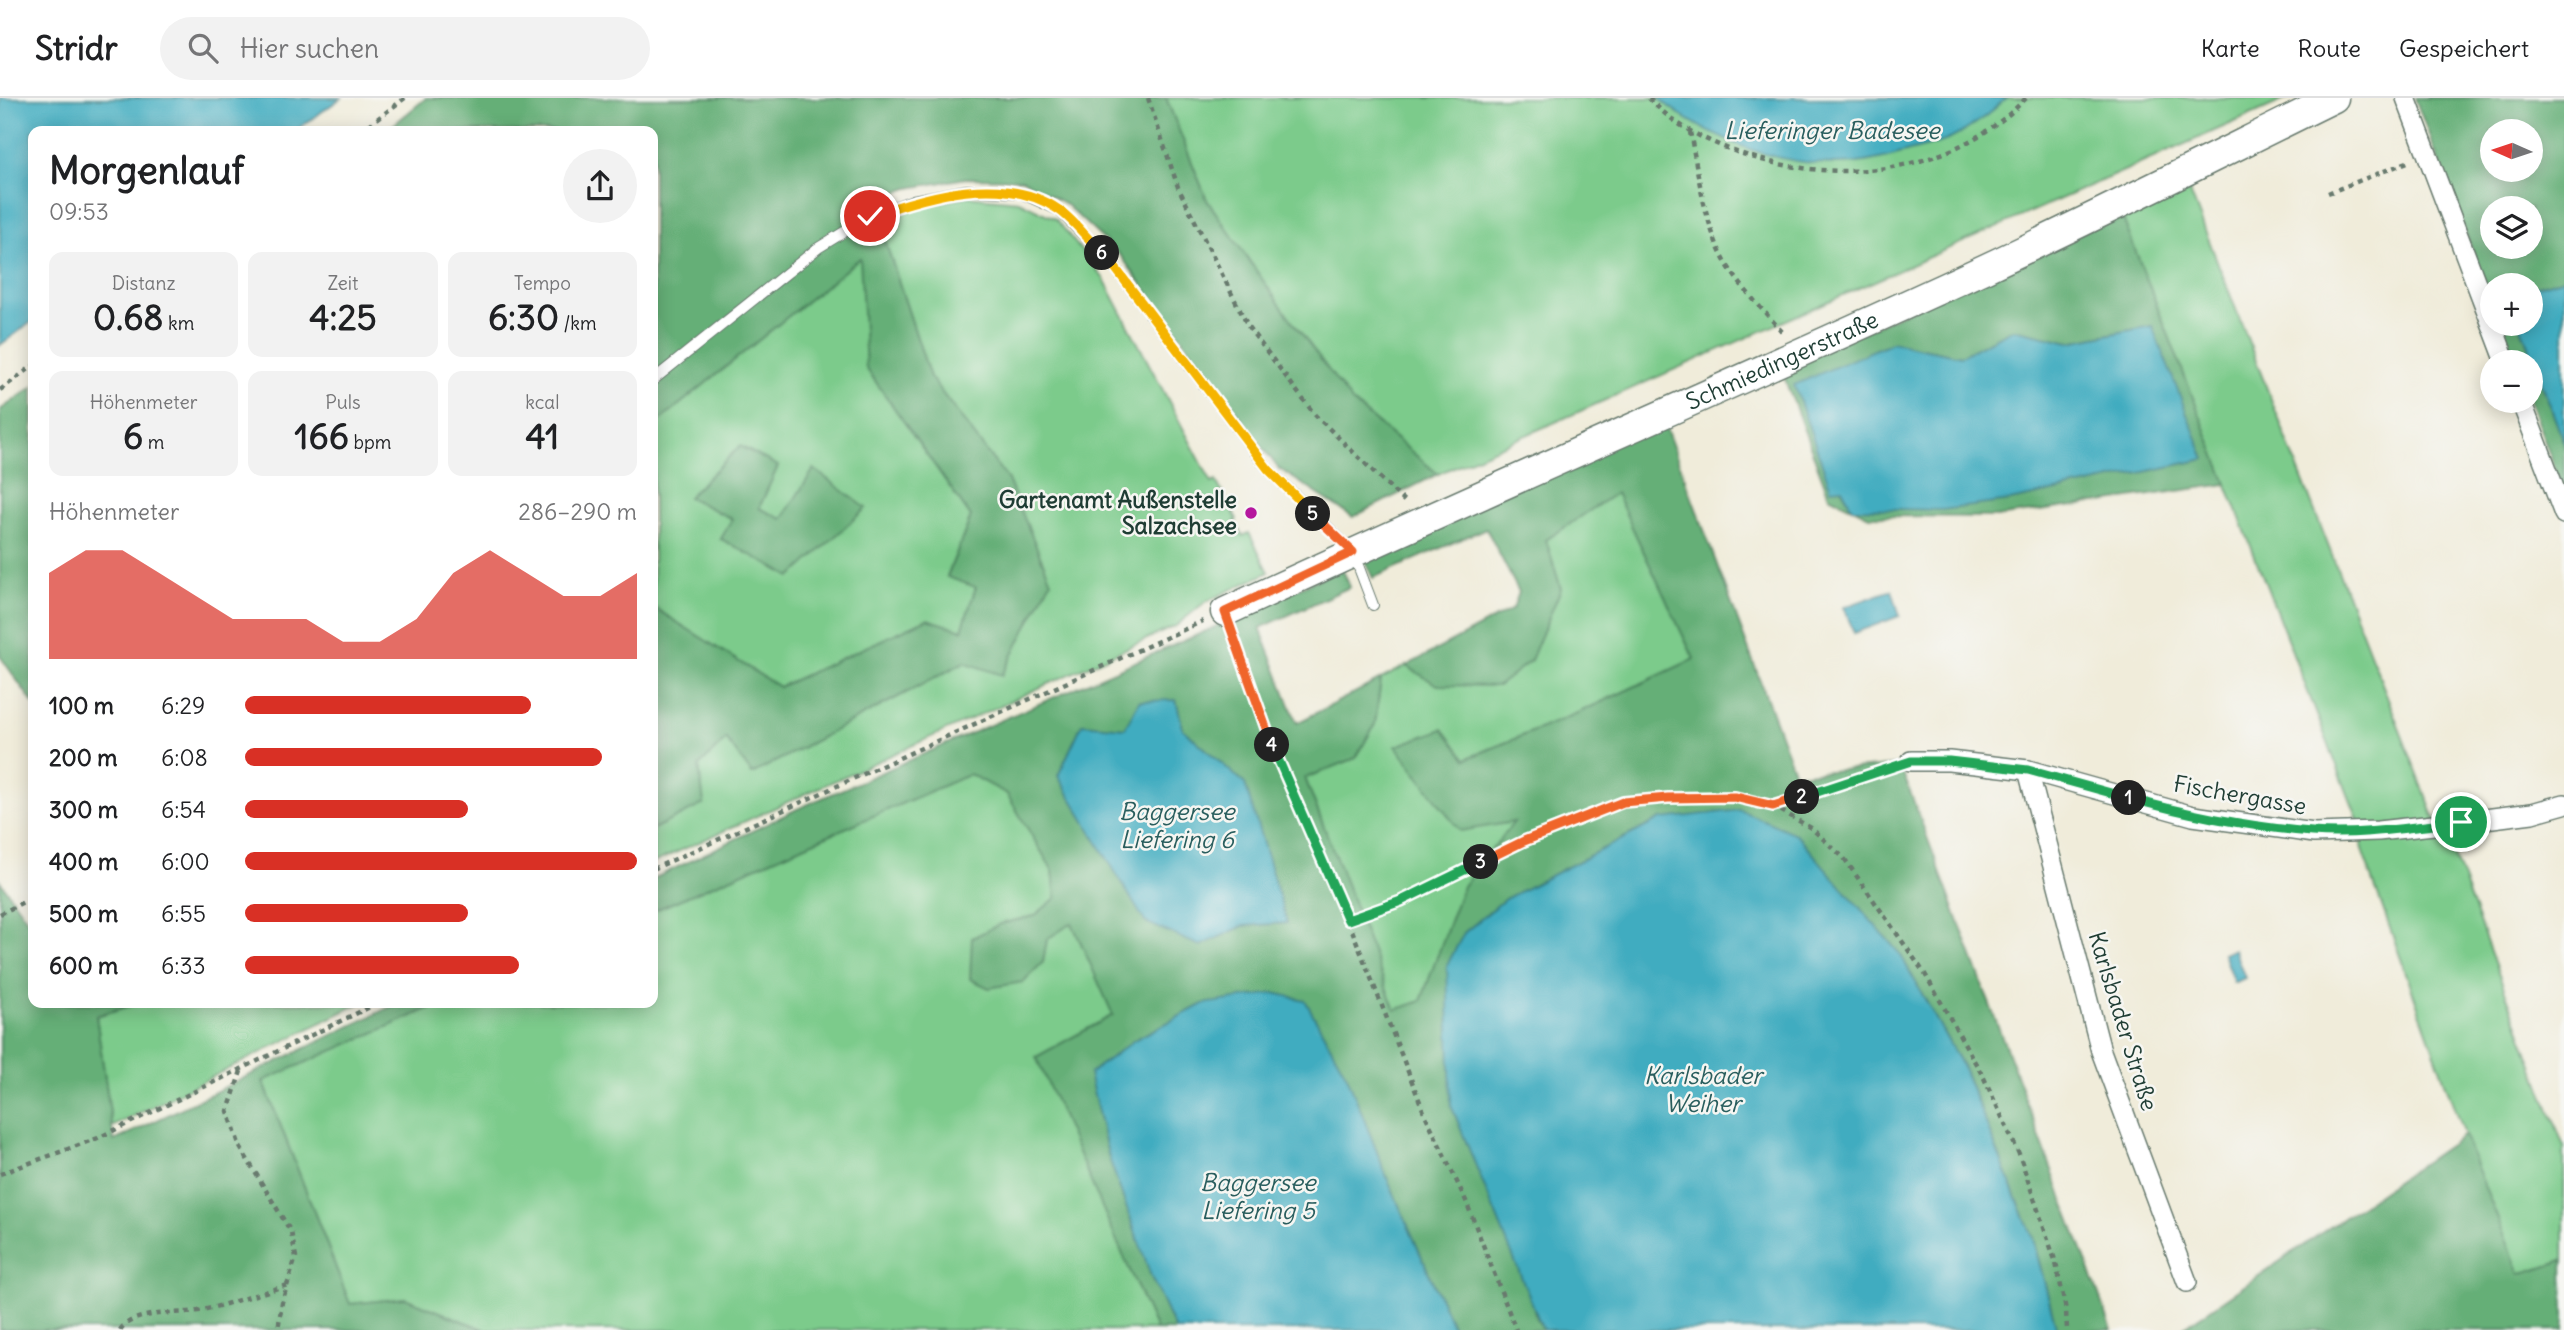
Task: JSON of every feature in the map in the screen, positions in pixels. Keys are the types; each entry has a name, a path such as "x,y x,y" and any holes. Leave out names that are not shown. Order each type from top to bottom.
{"street":[{"name":"Schmiedingerstraße","path":"1225,612 1423,520 1653,420 1990,266 2334,98"},
{"path":"2406,98 2501,350"},
{"path":"2526,413 2564,514"},
{"name":"Fischergasse","path":"1911,761 1949,761 2028,770 2193,816 2314,833 2378,831 2447,824 2532,813 2564,804"},
{"name":"Karlsbader Straße","path":"2028,770 2101,1051 2187,1282"}],"lane":[{"path":"658,376 818,248 870,216 913,200 967,190 1021,193 1059,210 1113,265 1268,469 1353,552 1373,605"}],"path":[{"path":"368,126 405,98"},
{"path":"1148,98 1178,187 1249,328 1315,415 1423,520"},
{"path":"1649,98 1705,140 1749,156 1822,172 1886,168 1922,161 1952,149 1997,124 2026,98"},
{"path":"1690,131 1703,194 1715,238 1726,263 1799,353"},
{"path":"2328,193 2427,154"},
{"path":"0,390 28,370"},
{"path":"658,867 1225,612 1276,757 1348,920 1424,1112 1466,1201 1516,1330"},
{"path":"1773,806 1911,761"},
{"path":"1348,920 1401,901 1524,841 1623,802 1735,797 1773,806 1811,828 1844,858 1926,974 1984,1078 2019,1154 2056,1263 2066,1310 2067,1330"},
{"path":"0,914 28,900"},
{"path":"0,1174 98,1138 368,1008"},
{"path":"241,1070 228,1111 240,1147 291,1232 296,1257 282,1302 278,1329"},
{"path":"120,1330 124,1325 154,1313 201,1310 289,1284"}],"green space":[{"path":"426,98 1166,98 1207,200 1271,292 1352,402 1438,474 1353,517 1278,468 1120,255 1065,204 1022,179 966,178 909,188 872,201 930,377 1008,480 1051,581 1002,675 964,662 752,774 726,739 699,766 704,804 658,827 658,610 779,687 927,619 962,630 976,587 947,577 971,517 866,368 860,258 658,422 658,126 392,126"},
{"path":"1166,98 2289,98 1438,474 1352,402 1271,292 1207,200"},
{"path":"2415,98 2564,98 2564,278 2543,284 2543,273 2481,273"},
{"path":"2187,184 2433,814 2446,835 2564,1147 2564,1263 2562,1260 2520,1275 2464,1135 2362,850 2358,820 2121,214"},
{"path":"968,196 1019,201 1056,219 1104,279 1212,483 1216,481 1237,519 1235,521 1243,536 1249,533 1269,572 1205,602 1176,626 658,861 658,827 704,804 699,766 726,739 752,774 965,662 1002,675 1008,480 930,377 879,222 915,208"},
{"path":"2121,214 2227,484 1997,517 1869,516 1829,496 1781,369","holes":["2152,326 2204,459 2010,501 1853,508 1841,488 1892,342 1961,356 2013,329 2070,342"]},
{"path":"861,257 866,368 971,517 947,576 976,587 962,630 927,619 779,687 658,610 658,422","holes":["778,466 759,508 782,519 721,539 732,519"]},
{"path":"2504,336 2524,336 2530,350 2510,350"},
{"path":"2543,386 2564,443 2564,494 2534,413 2543,413"},
{"path":"28,390 28,696 0,656 0,410"},
{"path":"1663,420 1795,774 1900,765 2112,1330 2057,1330 2032,1235 1963,1068 1900,954 1661,819 1505,899 1464,933 1535,1314 1543,1330 1454,1330 1390,1185 1347,1076 1203,1004 1134,1040 1089,1074 1109,1158 1152,1279 1175,1330 1156,1330 1036,1057 1113,1015 1072,923 1047,939 1043,962 1023,982 989,988 970,979 972,938 1000,924 1034,916 1056,898 1053,871 1007,794 970,774 658,909 658,877 797,809 1213,628 1342,568 1350,587 1260,628 1297,723 1381,679 1375,724 1356,758 1305,778 1395,1010 1421,1001 1463,886 1514,822 1460,831 1396,746 1443,729 1466,759 1580,712 1694,659 1616,493 1546,540 1561,589 1531,660 1498,686 1438,685 1406,666 1513,609 1519,592 1486,528 1373,578 1363,557","holes":["1176,701 1183,729 1245,784 1287,923 1243,926 1200,946 1095,837 1058,776 1082,724 1125,728"]},
{"path":"740,446 778,466 759,508 782,519 814,469 866,508 791,577 721,539 732,519 688,497"},
{"path":"1616,492 1695,659 1580,712 1465,759 1396,746 1515,821 1463,886 1421,1001 1395,1011 1305,778 1356,758 1375,724 1381,679 1406,666 1438,685 1561,589 1546,540"},
{"path":"970,774 1007,793 1053,871 1056,899 1034,916 1000,924 1043,962 1047,939 1072,923 1114,1015 1037,1057 1156,1330 486,1330 405,1298 350,1304 263,1080 430,1008 658,1008 658,909"},
{"path":"0,881 28,921 28,1008 122,1008 96,1016 114,1141 388,1008 431,1008 263,1081 350,1304 405,1298 485,1330 0,1330"},
{"path":"122,1008 350,1008 112,1127 96,1016"},
{"path":"2464,1135 2520,1274 2563,1260 2564,1330 2180,1330"}],"water":[{"path":"0,98 341,98 302,126 28,126 28,325 0,345"},
{"name":"Lieferinger Badesee","path":"1658,98 2006,98 1977,122 1945,141 1870,161 1830,164 1804,162 1751,150 1702,128"},
{"path":"2564,278 2564,443 2543,386 2543,350 2530,350 2524,336 2543,336 2543,284"},
{"path":"2152,326 2205,459 2010,501 1942,510 1852,508 1842,488 1831,489 1794,385 1892,342 1961,356 2013,329 2070,342"},
{"path":"1892,590 1900,616 1854,633 1844,607"},
{"name":"Baggersee Liefering 6","path":"1176,700 1183,729 1245,784 1287,923 1243,926 1200,946 1145,922 1058,776 1082,724 1125,728 1139,701"},
{"name":"Karlsbader Weiher","path":"1740,810 1796,834 1900,954 1963,1068 2032,1235 2057,1330 1543,1330 1451,1105 1447,965 1464,933 1505,899 1661,819"},
{"path":"2234,949 2245,978 2234,983 2223,954"},
{"name":"Baggersee Liefering 5","path":"1274,993 1305,1000 1347,1076 1390,1185 1454,1330 1175,1330 1152,1279 1109,1158 1089,1074 1134,1040 1203,1004"}],"place":[{"name":"Gartenamt Außenstelle Salzachsee","path":"1251,513"}],"route":[{"path":"870,216 913,200 967,190 1021,193 1059,210 1113,265 1268,469 1353,552 1225,612 1276,757 1348,920 1401,901 1524,841 1623,802 1735,797 1773,806 1911,761 1949,761 2028,770 2193,816 2314,833 2378,831 2461,822"}]}
